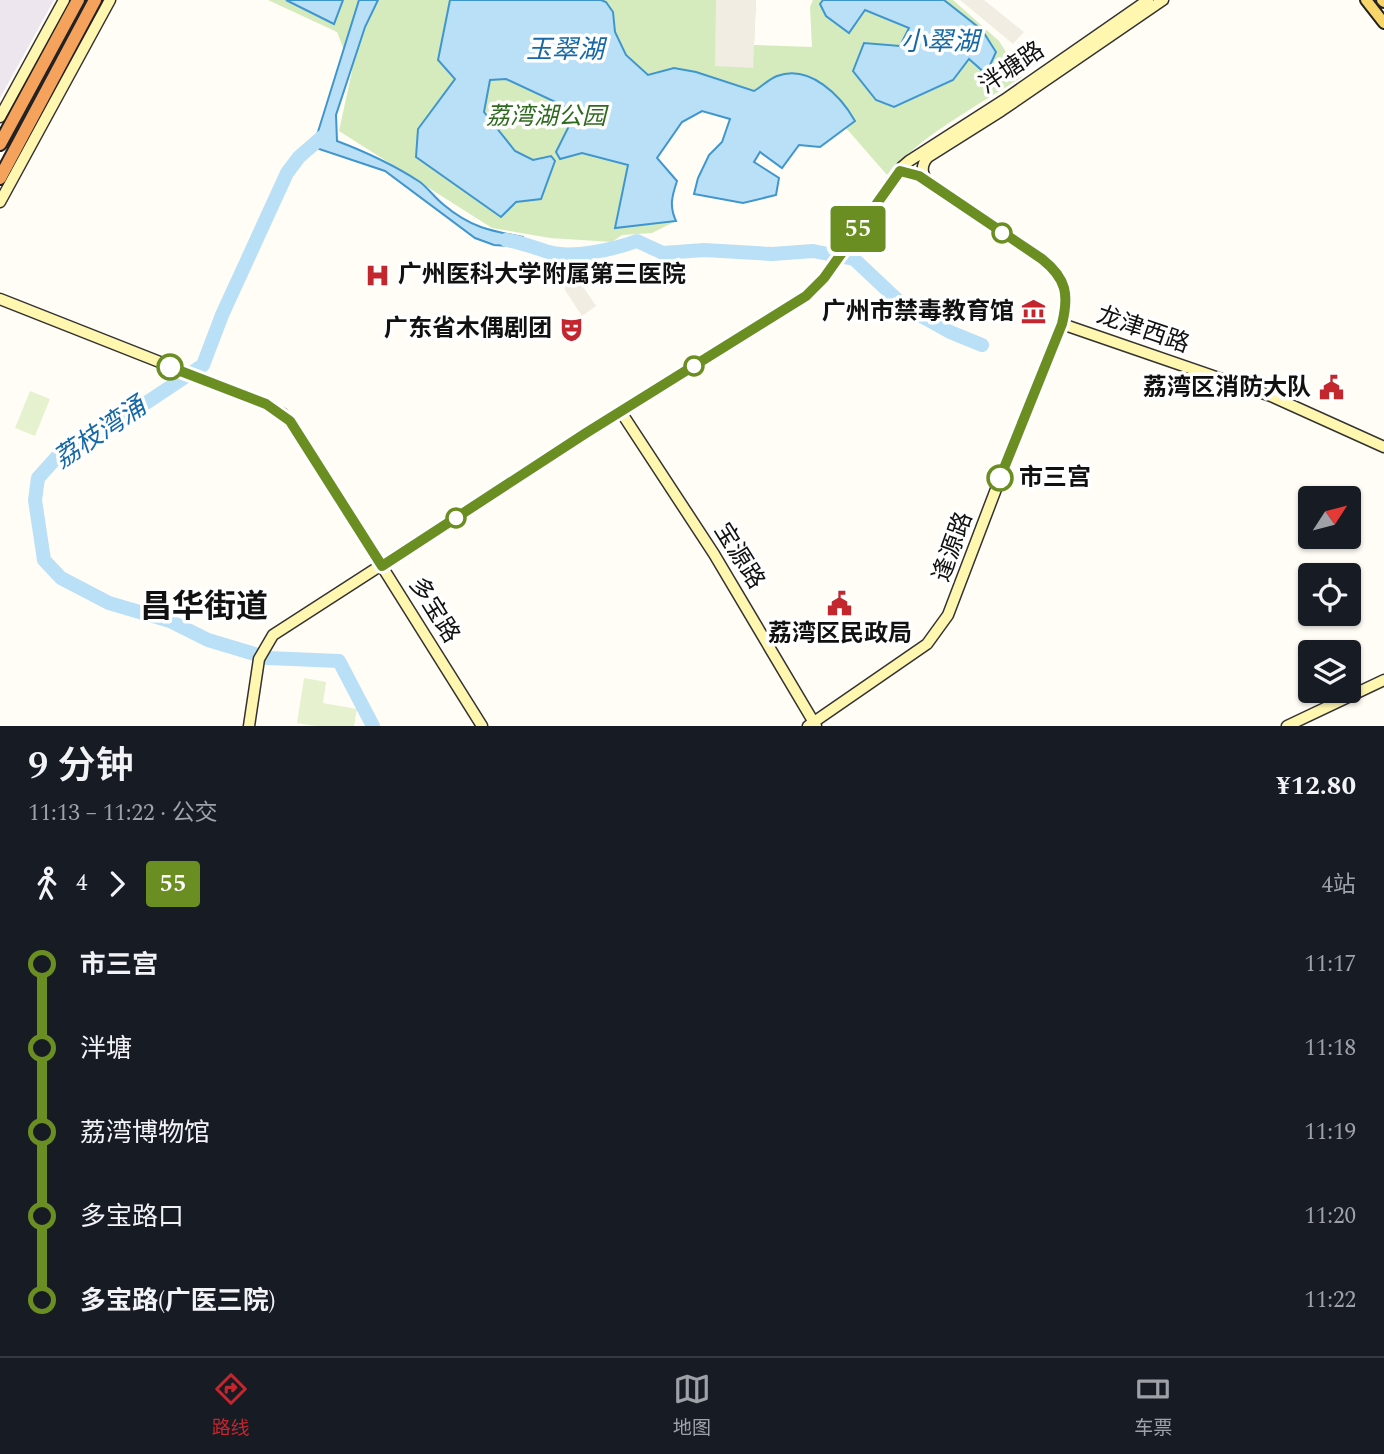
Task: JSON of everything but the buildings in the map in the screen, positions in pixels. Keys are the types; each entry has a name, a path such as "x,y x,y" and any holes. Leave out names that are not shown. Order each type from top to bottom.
{"highway":[{"path":"0,144 77,0"},
{"path":"0,171 96,4"},
{"path":"0,178 96,4"}],"main road":[{"path":"1366,0 1384,23"}],"street":[{"path":"0,117 64,0"},
{"path":"0,202 96,4 110,0"},
{"name":"泮塘路","path":"903,171 909,161 995,106 1148,0"},
{"path":"249,726 260,655 274,635 792,305 824,278 893,180 903,171 1019,99 1163,0"},
{"path":"929,157 924,162 923,173 930,185"},
{"name":"龙津西路","path":"903,171 919,176 1051,266 1066,292 1067,305 1062,324 1271,396 1384,447"},
{"name":"多宝路","path":"0,299 266,404 290,421 482,726"},
{"name":"逢源路","path":"813,725 927,644 948,615 1062,324"},
{"name":"宝源路","path":"621,412 714,554 813,725"},
{"path":"1287,726 1384,680"}],"shaded area":[{"path":"0,0 54,0 0,98"},
{"path":"716,0 756,0 753,68 715,66"},
{"path":"960,0 984,0 1024,32 1013,44"},
{"path":"566,262 584,262 582,285 596,306 582,316 565,290"}],"green space":[{"name":"荔湾湖公园","path":"268,0 756,0 754,45 812,47 810,7 813,0 953,0 999,41 1022,77 933,134 887,175 846,128 820,147 799,145 782,168 760,152 754,162 779,178 776,195 743,203 694,194 709,155 722,142 730,119 702,111 682,122 657,158 677,181 672,201 676,221 652,233 622,235 612,242 550,238 492,228 339,131 352,71 337,32"},
{"path":"30,391 50,399 35,436 15,428"},
{"path":"304,678 326,682 323,703 357,709 354,726 297,723"}],"water":[{"path":"286,0 343,0 334,24"},
{"path":"359,0 378,0 365,27 336,115 337,141 380,159 410,176 454,212 472,223 523,237 524,247 494,245 475,238 385,171 319,149 313,138 317,135"},
{"name":"玉翠湖","path":"450,0 601,0 606,2 613,12 615,32 626,55 648,75 674,68 696,72 754,91 777,76 801,74 812,78 833,93 855,121 820,147 799,145 782,168 760,152 754,162 779,178 776,195 743,203 694,194 709,155 722,142 730,119 702,111 682,122 657,158 677,181 672,201 676,221 615,228 628,165 582,153 560,159 556,152 569,126 564,106 506,79 490,80 484,112 515,151 533,160 551,156 555,161 541,199 516,202 501,217 416,157 418,129 455,79 438,60"},
{"name":"小翠湖","path":"823,0 944,0 982,30 996,52 986,74 969,59 953,80 894,107 876,100 853,71 864,43 900,46 909,28 865,10 849,33 826,16 820,4"}],"waterway":[{"name":"荔枝湾涌","path":"322,137 299,157 287,173 222,315 203,365 56,458 38,478 35,500 44,560 61,578 109,603 170,621 208,640 268,658 339,661 373,726"},
{"name":"荔枝湾涌","path":"506,240 558,254 593,252 637,241 663,253 704,250 772,254 813,251 854,259 905,307 950,332 982,345"}],"bus line":[{"name":"55","path":"170,367 266,404 283,414 299,434 382,566 586,433 806,296 824,278 900,171 909,172 919,176 1042,259 1059,276 1066,292 1067,305 1062,324 1000,478"}],"place":[{"name":"广州医科大学附属第三医院","path":"378,275"},
{"name":"广州市禁毒教育馆","path":"1034,312"},
{"name":"广东省木偶剧团","path":"572,329"},
{"name":"荔湾区消防大队","path":"1331,388"},
{"name":"市三宫","path":"1000,478"},
{"name":"荔湾区民政局","path":"840,603"}],"district":[{"name":"昌华街道","path":"204,607"}]}
